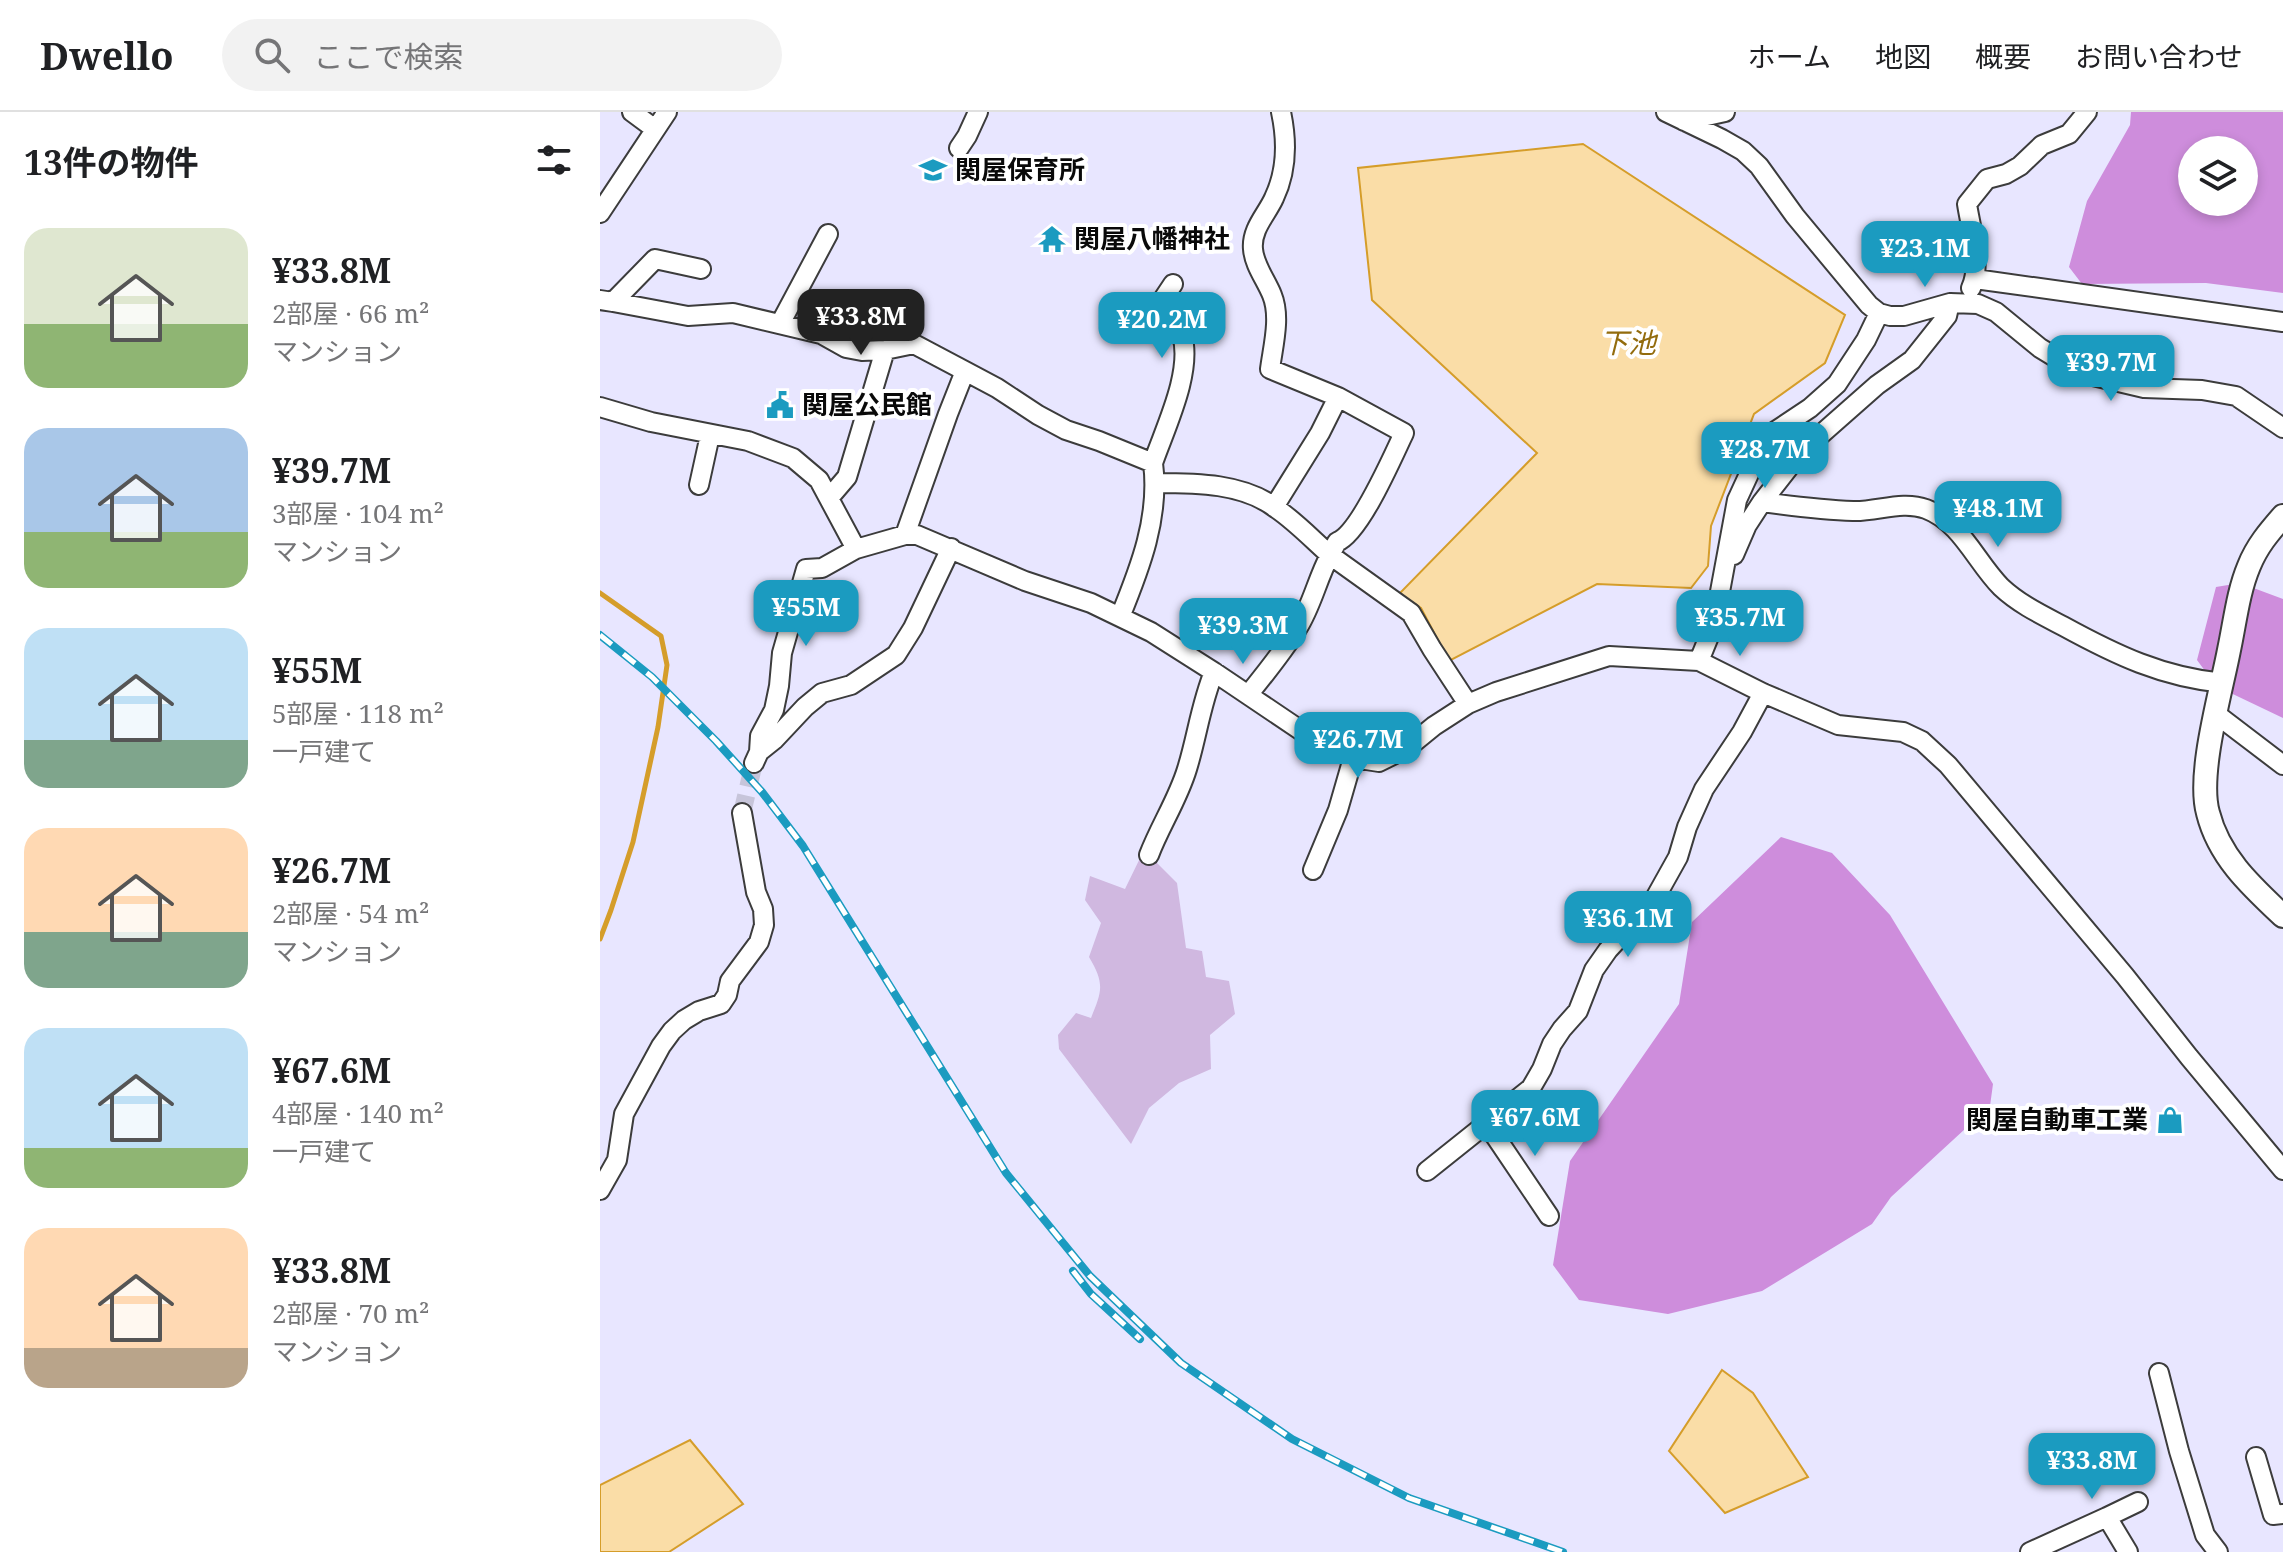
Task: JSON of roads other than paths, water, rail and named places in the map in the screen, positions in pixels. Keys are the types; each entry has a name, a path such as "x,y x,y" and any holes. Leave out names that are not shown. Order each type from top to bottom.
{"street":[{"path":"632,112 655,129"},
{"path":"600,213 667,112"},
{"path":"959,148 978,112"},
{"path":"1248,695 1298,629 1321,570 1337,542 1346,539 1375,493 1404,433 1338,397 1270,369 1276,311 1253,247 1261,218 1274,197 1283,168 1286,136 1281,112"},
{"path":"1666,112 1732,145 1759,166 1795,216 1879,313 1904,316 1958,302 1978,304 1996,312 2040,348 2093,376 2144,388 2202,390 2236,396 2283,428"},
{"path":"1684,121 1725,112"},
{"path":"1723,575 1747,525 1781,476 1811,442 1877,385 1912,360 1975,279 1974,246 1967,204 1987,179 2006,174 2020,166 2042,145 2069,134 2087,112"},
{"path":"780,324 828,234"},
{"path":"607,301 655,259 701,269"},
{"path":"1975,279 2283,322"},
{"path":"1120,617 1149,536 1156,483 1153,463 1182,374 1182,332 1159,305 1173,284"},
{"path":"607,301 688,316 733,313 821,334 846,348 862,351 914,344 1066,430 1153,463"},
{"path":"1699,661 1714,624 1737,500 1755,461 1774,432 1810,408 1837,384 1866,340 1879,313"},
{"path":"829,498 847,477 885,350"},
{"path":"905,535 965,371"},
{"path":"1274,507 1320,433 1338,397"},
{"path":"600,407 651,422 748,441 793,458 819,480 856,549"},
{"path":"699,485 710,435"},
{"path":"1156,483 1228,488 1274,507 1330,555 1411,613 1468,704"},
{"path":"1762,502 1857,511 1908,505 1926,509 1943,519 1965,541 2001,587 2032,609 2118,654 2159,671 2192,680 2223,683"},
{"path":"2283,516 2265,536 2247,570 2205,780 2207,811 2218,842 2236,869 2283,916"},
{"path":"951,548 913,628 896,655 851,685 822,693 757,758 760,736 774,710 782,653 806,569 822,568 856,549 905,535 917,535 951,548 1025,581 1091,603 1151,632 1309,736 1353,758 1379,762 1407,748 1468,704 1609,656 1699,661 1838,725 1903,732 1922,741 1948,765 2283,1170"},
{"path":"1149,855 1187,770 1214,672"},
{"path":"1427,1171 1531,1088 1557,1036 1578,1011 1594,970 1654,900 1678,857 1704,789 1742,732 1763,693"},
{"path":"2216,714 2283,765"},
{"path":"1313,870 1338,810 1353,758"},
{"path":"600,1190 617,1160 624,1114 661,1046 684,1020 721,1004 730,981 759,942 764,925 763,909 756,892 742,813"},
{"path":"1487,1124 1549,1216"},
{"path":"2159,1373 2205,1535 2218,1552"},
{"path":"2256,1457 2273,1515 2283,1514"},
{"path":"2031,1552 2138,1502"},
{"path":"2107,1517 2128,1552"}],"water":[{"name":"下池","path":"1583,144 1845,315 1825,363 1754,414 1711,526 1708,566 1691,588 1597,584 1449,661 1421,608 1399,594 1537,453 1372,300 1358,168"},
{"path":"1722,1370 1753,1393 1808,1477 1725,1513 1669,1451"},
{"path":"690,1440 743,1504 669,1552 600,1552 600,1485"}],"waterway":[{"path":"600,593 661,636 667,665 658,727 633,842 600,939"}],"tunnel":[{"path":"742,813 754,763"}],"railway":[{"path":"600,635 652,677 762,792 803,846 1006,1173 1090,1276 1181,1363 1292,1439 1409,1498 1563,1552"},
{"path":"1073,1271 1091,1294 1140,1339"}],"place":[{"name":"関屋保育所","path":"933,170"},
{"name":"関屋八幡神社","path":"1052,239"},
{"name":"関屋公民館","path":"780,405"},
{"name":"関屋自動車工業","path":"2170,1120"}]}
